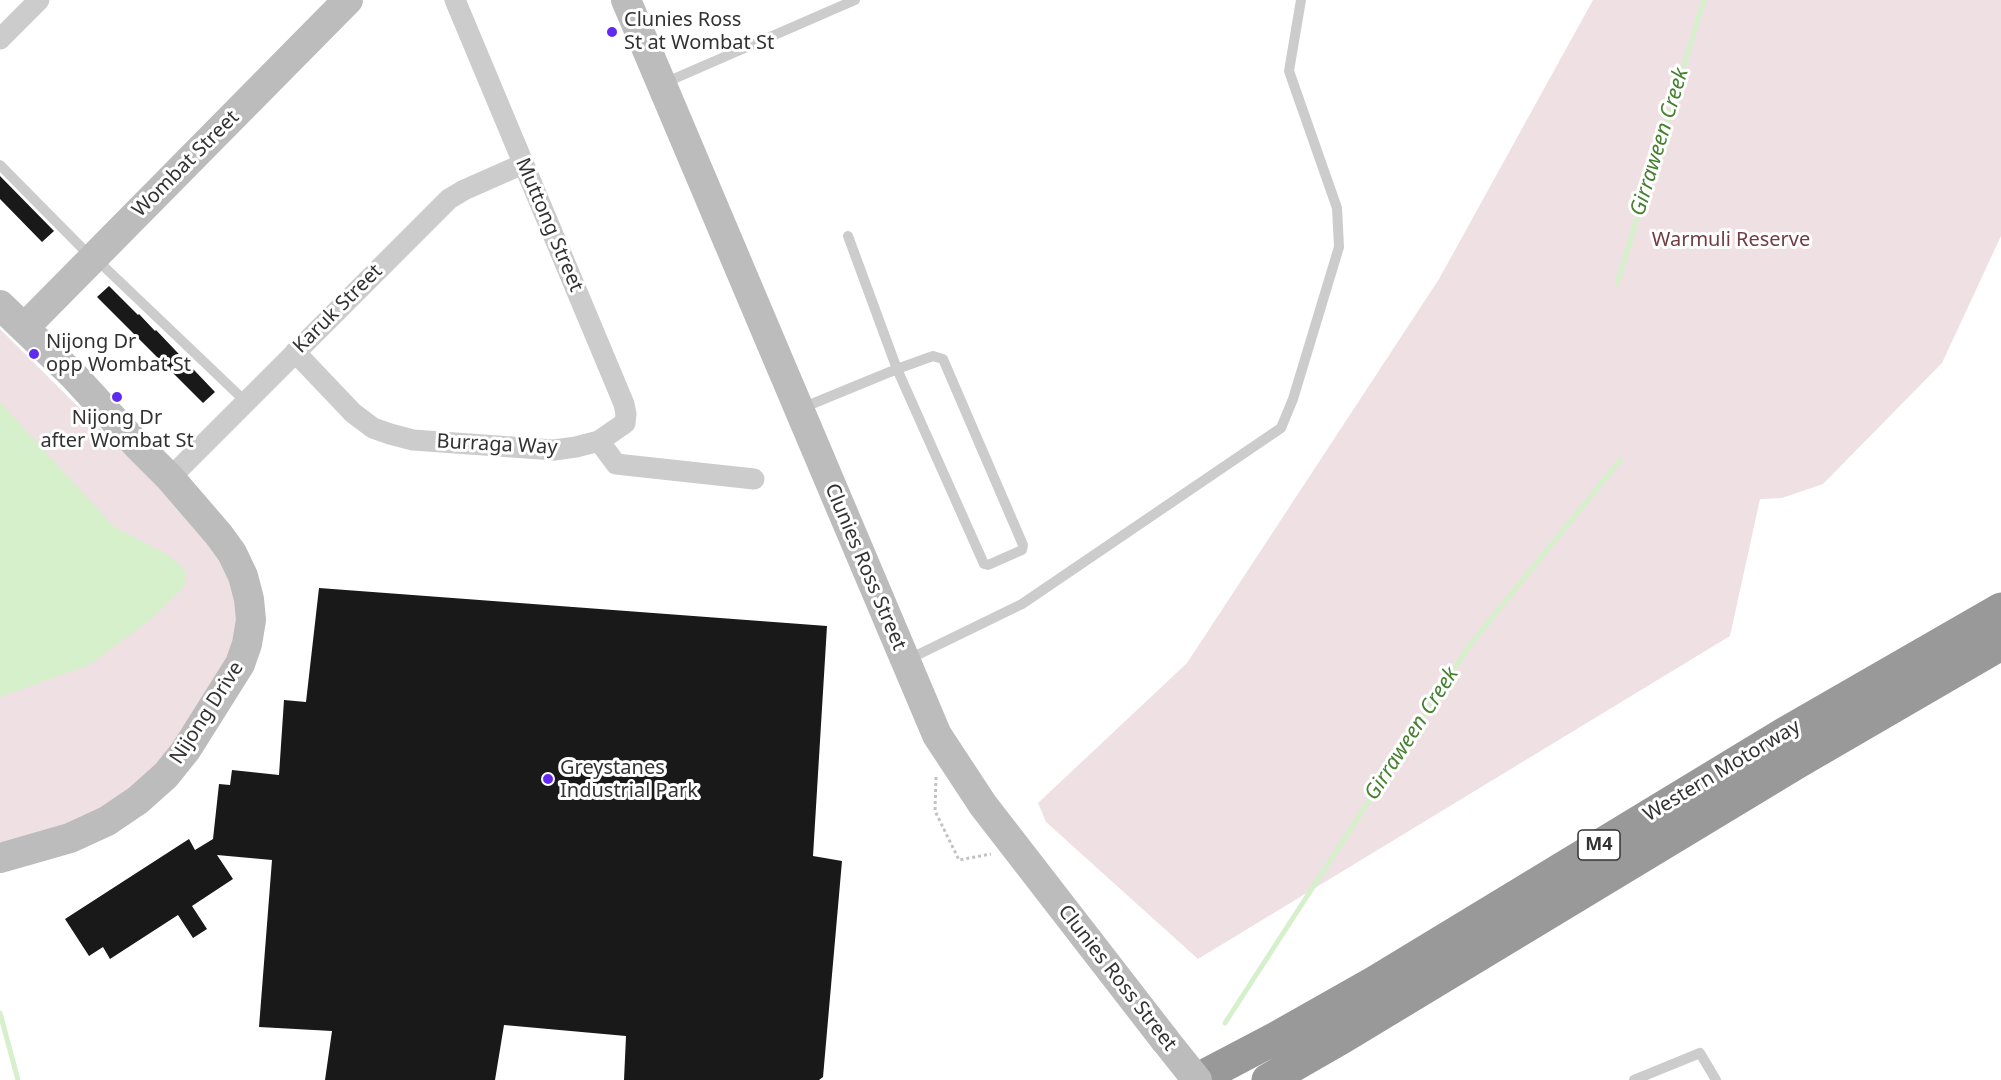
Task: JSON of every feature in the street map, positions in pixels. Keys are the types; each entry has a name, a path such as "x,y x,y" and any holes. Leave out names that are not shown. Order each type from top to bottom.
{"highway":[{"name":"Western Motorway","path":"1196,1080 1375,982 1772,741 2001,609"},
{"name":"Western Motorway","path":"1268,1080 1798,762 2001,644"}],"street":[{"path":"0,39 39,0"},
{"name":"Wombat Street","path":"89,253 330,0"},
{"name":"Wombat Street","path":"12,317 89,253 348,0"},
{"name":"Muttong Street","path":"455,0 624,404 625,423 599,441"},
{"name":"Clunies Ross Street","path":"626,0 937,735 956,766 1014,846 1196,1080"},
{"name":"Karuk Street","path":"171,478 449,199 522,164"},
{"name":"Nijong Drive","path":"0,858 70,838 107,820 138,800 166,775 186,750 240,664 247,644 251,620 243,576 232,553 219,535 171,478 12,317"},
{"name":"Burraga Way","path":"295,352 353,413 373,428 390,434 413,440 554,450 599,441"},
{"path":"599,441 616,464 754,479"}],"lane":[{"path":"661,85 855,0"},
{"path":"904,661 1022,604 1281,428 1293,399 1339,247 1337,208 1289,71 1301,0"},
{"path":"0,165 246,402"},
{"path":"798,409 897,369 933,356 944,359 1023,545 1022,550 988,565 984,564 897,369 848,236"},
{"path":"1634,1080 1700,1053 1716,1080"}],"path":[{"path":"935,811 959,860 991,854"}],"green space":[{"name":"Warmuli Reserve","path":"1593,0 2001,0 2001,236 1942,363 1823,484 1782,498 1760,499 1730,636 1198,959 1046,822 1038,803 1187,663 1439,279"},
{"path":"0,329 187,515 215,547 232,581 238,626 232,654 217,682 153,771 100,810 66,826 0,844"}],"shaded area":[{"path":"0,402 113,526 168,555 185,570 185,585 147,622 89,665 0,697"}],"building":[{"path":"0,176 54,231 42,242 0,199"},
{"path":"109,286 156,330 215,392 203,403 97,297"},
{"name":"Greystanes Industrial Park","path":"319,588 827,626 813,856 842,861 823,1077 819,1080 624,1080 626,1036 504,1025 495,1080 325,1080 332,1031 259,1027 272,860 217,855 233,879 192,906 207,929 193,938 178,915 110,959 103,947 89,956 65,919 189,839 195,850 213,839 219,784 230,785 232,770 279,775 284,700 306,702"}],"waterway":[{"name":"Girraween Creek","path":"1617,284 1704,0"},
{"name":"Girraween Creek","path":"1225,1023 1469,646 1620,460"},
{"path":"0,1013 18,1080"}],"place":[{"name":"Clunies Ross St at Wombat St","path":"612,32"},
{"name":"Nijong Dr opp Wombat St","path":"34,354"},
{"name":"Nijong Dr after Wombat St","path":"117,397"},
{"name":"Greystanes Industrial Park","path":"548,779"}]}
